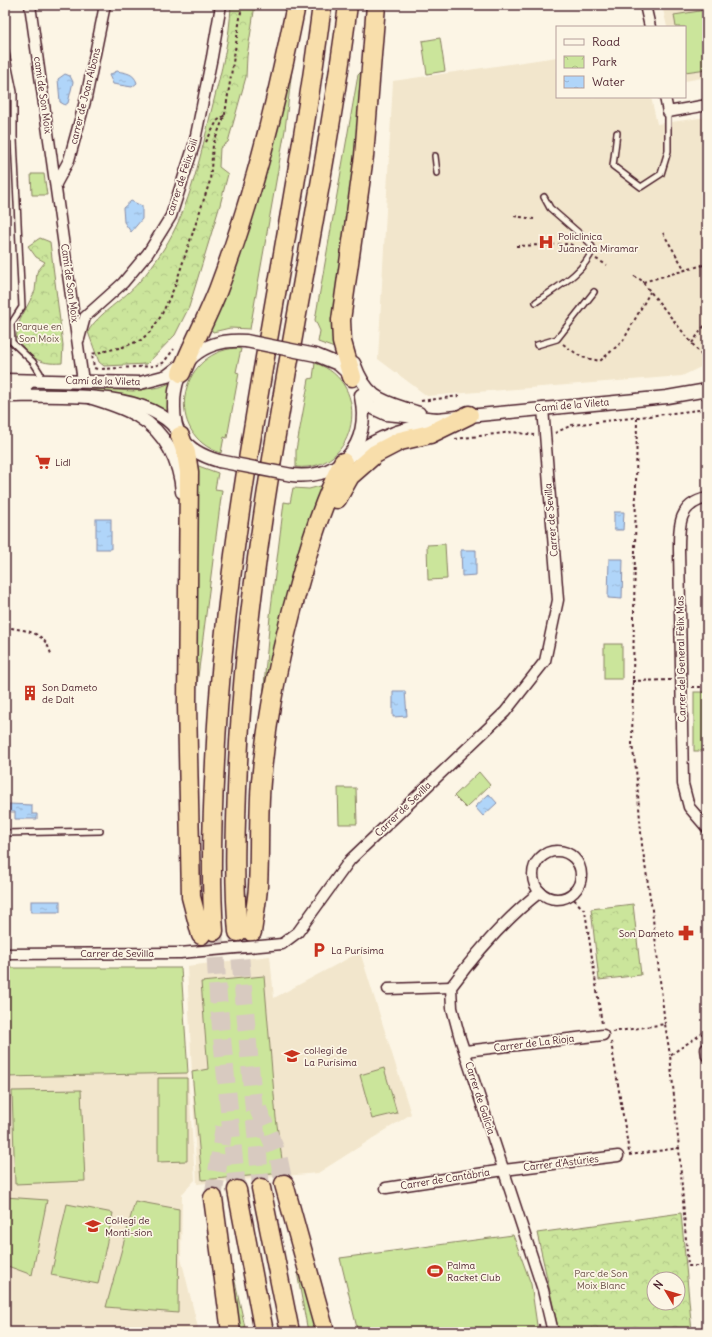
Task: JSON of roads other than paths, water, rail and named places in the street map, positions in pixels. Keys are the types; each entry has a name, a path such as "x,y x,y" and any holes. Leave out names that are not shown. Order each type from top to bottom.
{"highway":[{"path":"186,364 218,291 247,201 276,94 296,5"},
{"path":"179,433 187,459 189,472 187,704 191,897 208,933 214,780 220,684 230,583 250,442 297,177 322,5"},
{"path":"345,460 321,514 296,595 280,663 265,745 259,801 258,887 245,932 236,860 237,791 240,725 251,608 265,499 325,157 348,5"},
{"path":"352,377 342,342 341,326 364,156 376,5"},
{"path":"296,595 330,512 346,483 358,468 375,454 391,445 410,438 430,434 469,415"},
{"path":"284,1184 325,1332"},
{"path":"261,1188 290,1332"},
{"path":"237,1190 264,1332"},
{"path":"213,1198 232,1332"}],"street":[{"name":"camí de Son Moix","path":"30,5 56,184"},
{"name":"carrer de Joan Albons","path":"56,184 69,160 86,98 105,5"},
{"name":"carrer de Fèlix Gili","path":"78,342 85,317 122,283 143,259 171,216 194,145 221,5"},
{"path":"645,5 650,26"},
{"path":"665,98 668,112 707,105"},
{"name":"Camí de Son Moix","path":"56,184 83,381"},
{"path":"355,225 356,255 348,311 348,330 349,344 357,370 370,391 384,402 437,418"},
{"name":"Camí de la Vileta","path":"5,380 38,375 57,380 126,384 151,381 173,373 215,343 224,341 246,341 316,355 338,364 352,377"},
{"path":"179,433 175,422 174,401 186,364"},
{"path":"345,460 356,443 363,424 364,408 361,395 352,377"},
{"name":"Camí de la Vileta","path":"361,395 370,407 386,414 437,418 667,397 707,390"},
{"name":"Camí de la Vileta","path":"5,396 54,396 127,402 148,409 171,422 179,433 198,452 219,461 292,475 315,475 325,472 376,441 394,433 422,426 437,418"},
{"path":"92,398 139,416 156,430 164,441 175,460 180,474 183,534 188,545"},
{"name":"Carrer de Sevilla","path":"5,954 180,953 282,944 298,932 350,860 505,712 545,661 558,600 543,408"},
{"name":"Carrer del General Fèlix Mas","path":"707,498 696,500 683,512 679,527 683,784 689,807 707,828"},
{"path":"556,851 571,855 580,868 580,883 570,895 554,899 540,892 533,878 534,870 542,857 556,851"},
{"path":"388,989 451,987 494,934 517,910 540,892"},
{"name":"Carrer de Galícia","path":"451,987 452,1008 464,1051 543,1290 553,1332"},
{"name":"Carrer de La Rioja","path":"464,1051 607,1034"},
{"path":"706,1049 707,1056"},
{"name":"Carrer d'Astúries","path":"504,1170 618,1156"},
{"name":"Carrer de Cantàbria","path":"386,1188 504,1170"}],"lane":[{"path":"5,48 14,92 14,139 22,307 10,324 12,342 33,362 38,375 28,388 5,388"},
{"path":"617,133 613,166 641,187 661,174 668,151 668,112"},
{"path":"5,137 14,139"},
{"path":"435,156 437,173"},
{"path":"536,302 581,270 593,249 589,242 550,208 544,197"},
{"path":"537,345 557,339 594,292"},
{"path":"5,833 100,831"}],"water":[{"path":"117,71 132,75 137,83 132,87 113,84 109,75"},
{"path":"65,74 70,76 73,82 68,103 65,105 60,102 58,79"},
{"path":"131,201 142,206 142,219 131,232 124,222 123,208"},
{"path":"614,512 624,512 623,530 614,530"},
{"path":"96,519 111,519 111,549 96,549"},
{"path":"461,550 476,550 476,575 462,576"},
{"path":"609,559 623,559 622,599 608,598"},
{"path":"393,691 405,691 407,716 393,717"},
{"path":"489,794 497,803 483,816 475,807"},
{"path":"9,804 32,805 32,814 37,814 37,819 15,819 15,812 9,812"},
{"path":"31,901 60,901 60,912 31,912"}],"tunnel":[{"path":"214,931 218,997 237,1190"},
{"path":"238,932 261,1188"},
{"path":"258,1109 278,1155 284,1184"},
{"path":"213,1198 225,1120"}],"place":[{"name":"Policlínica Juaneda Miramar","path":"546,242"},
{"name":"Lidl","path":"43,462"},
{"name":"Son Dameto de Dalt","path":"30,693"},
{"name":"Son Dameto","path":"686,933"},
{"name":"La Purísima","path":"319,950"},
{"name":"col·legi de La Purísima","path":"292,1056"},
{"name":"Col·legi de Monti-sion","path":"93,1226"},
{"name":"Palma Racket Club","path":"435,1271"}],"park label":[{"name":"Parque en Son Moix","path":"39,332"},
{"name":"Parc de Son Moix Blanc","path":"601,1278"}]}
